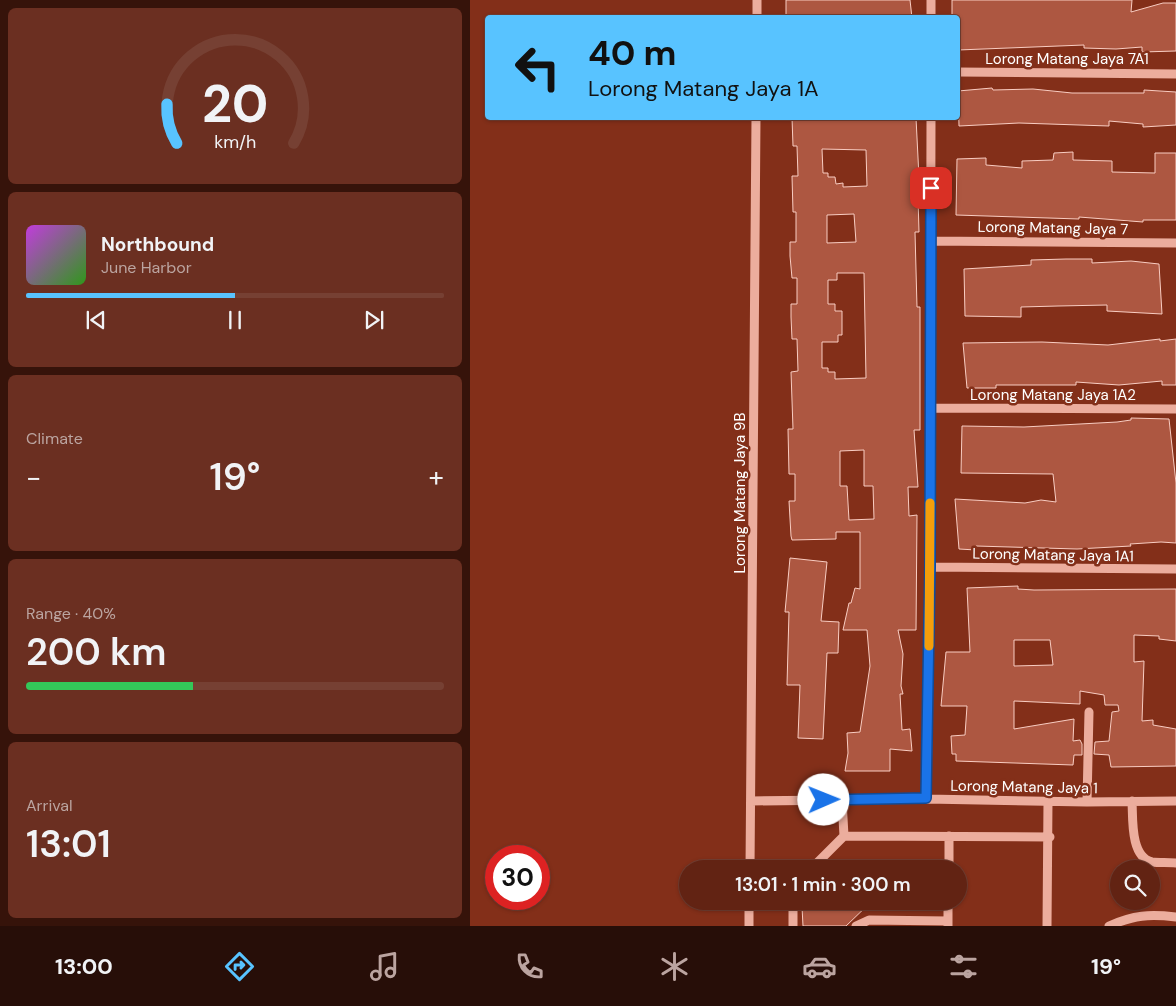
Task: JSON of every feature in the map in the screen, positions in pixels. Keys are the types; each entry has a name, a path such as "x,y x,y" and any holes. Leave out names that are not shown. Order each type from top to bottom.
{"street":[{"path":"757,15 758,0"},
{"path":"931,0 931,15"},
{"name":"Lorong Matang Jaya 7A1","path":"960,72 1176,74"},
{"name":"Lorong Matang Jaya 9B","path":"750,860 756,120"},
{"path":"926,798 930,567 931,120"},
{"name":"Lorong Matang Jaya 7","path":"930,241 1176,244"},
{"name":"Lorong Matang Jaya 1A2","path":"930,408 1176,409"},
{"name":"Lorong Matang Jaya 1A1","path":"930,567 1176,569"},
{"path":"1087,802 1089,712"},
{"name":"Lorong Matang Jaya 1","path":"751,801 926,798 1087,802 1176,801"},
{"path":"842,800 844,836"},
{"path":"1047,926 1050,837 1048,801"},
{"path":"1132,801 1135,842 1141,854 1150,862 1176,863"},
{"path":"820,860 844,836 1050,837"},
{"path":"949,836 949,860"},
{"path":"749,926 750,910"},
{"path":"793,910 793,926"},
{"path":"856,926 869,920 948,924 948,910"},
{"path":"1109,926 1131,917 1156,915 1176,917"}],"building":[{"path":"786,0 910,0 912,15 786,15"},
{"path":"952,0 1132,0 1131,12 1163,3 1176,3 1176,51 1142,52 1142,47 1116,49 1084,48 1084,45 960,50 960,15 952,15"},
{"path":"992,88 993,90 1033,89 1072,93 1144,93 1144,90 1176,92 1176,125 1143,127 1143,124 1109,121 1109,126 1019,123 959,126 960,91"},
{"path":"792,120 916,120 920,197 918,197 919,232 915,232 917,307 920,307 920,430 914,430 918,487 908,487 909,516 917,515 916,630 898,630 903,654 901,686 903,694 900,694 902,730 910,729 912,751 890,749 890,771 845,771 848,753 847,733 860,732 870,666 867,630 843,630 849,603 851,603 855,588 860,589 860,532 836,532 836,539 792,540 791,536 789,501 795,501 795,474 789,474 788,429 793,429 791,372 798,371 797,339 792,339 791,317 791,304 797,304 797,278 792,278 790,242 796,242 796,212 793,212 792,176 798,176 797,146 793,146","holes":["822,149 866,150 867,186 843,187 843,183 836,184 835,177 828,177 828,173 823,173","854,214 856,242 827,243 827,215","837,273 864,273 866,378 835,379 835,372 828,372 828,368 822,368 822,342 838,342 838,335 842,335 842,311 835,311 835,304 828,304 828,280 837,280","864,450 864,486 873,486 874,519 849,520 847,486 840,486 840,451"]},
{"path":"1073,152 1073,160 1112,161 1112,172 1155,173 1155,153 1176,153 1176,220 1143,220 1143,222 1079,217 1079,219 956,215 957,159 986,158 986,165 1022,168 1022,161 1053,160 1054,153"},
{"path":"1092,259 1092,263 1131,261 1159,264 1162,314 1107,311 1107,305 1021,307 1021,317 965,316 964,269 1031,265 1031,260"},
{"path":"1160,339 1160,341 1176,339 1176,385 1162,385 1162,381 1119,385 1076,382 1076,385 996,385 996,388 967,388 963,343 1042,342 1108,345"},
{"path":"1131,418 1169,419 1176,483 1176,543 1161,542 1077,549 976,546 976,550 959,549 955,499 1025,503 1041,500 1056,502 1053,474 961,473 962,426 1024,427 1117,422 1131,420"},
{"path":"790,558 827,562 821,621 839,622 838,653 827,653 823,739 798,738 800,685 787,685 789,612 785,612"},
{"path":"1018,586 1018,589 1034,590 1176,589 1176,641 1159,639 1159,636 1134,635 1134,662 1144,661 1142,721 1153,720 1153,725 1176,729 1176,766 1111,767 1109,755 1094,754 1095,742 1109,741 1112,712 1119,711 1118,705 1105,705 1104,695 1080,691 1080,704 1014,701 1014,729 1074,719 1073,741 1080,740 1082,755 1074,755 1073,765 956,761 956,754 952,754 951,736 965,735 967,706 941,706 946,652 970,652 967,588","holes":["1014,640 1050,640 1053,665 1014,666"]},
{"path":"802,910 863,910 846,926 803,926"}],"slow traffic":[{"path":"929,646 930,503"}],"route":[{"path":"824,800 926,798 930,567 931,188"}]}
